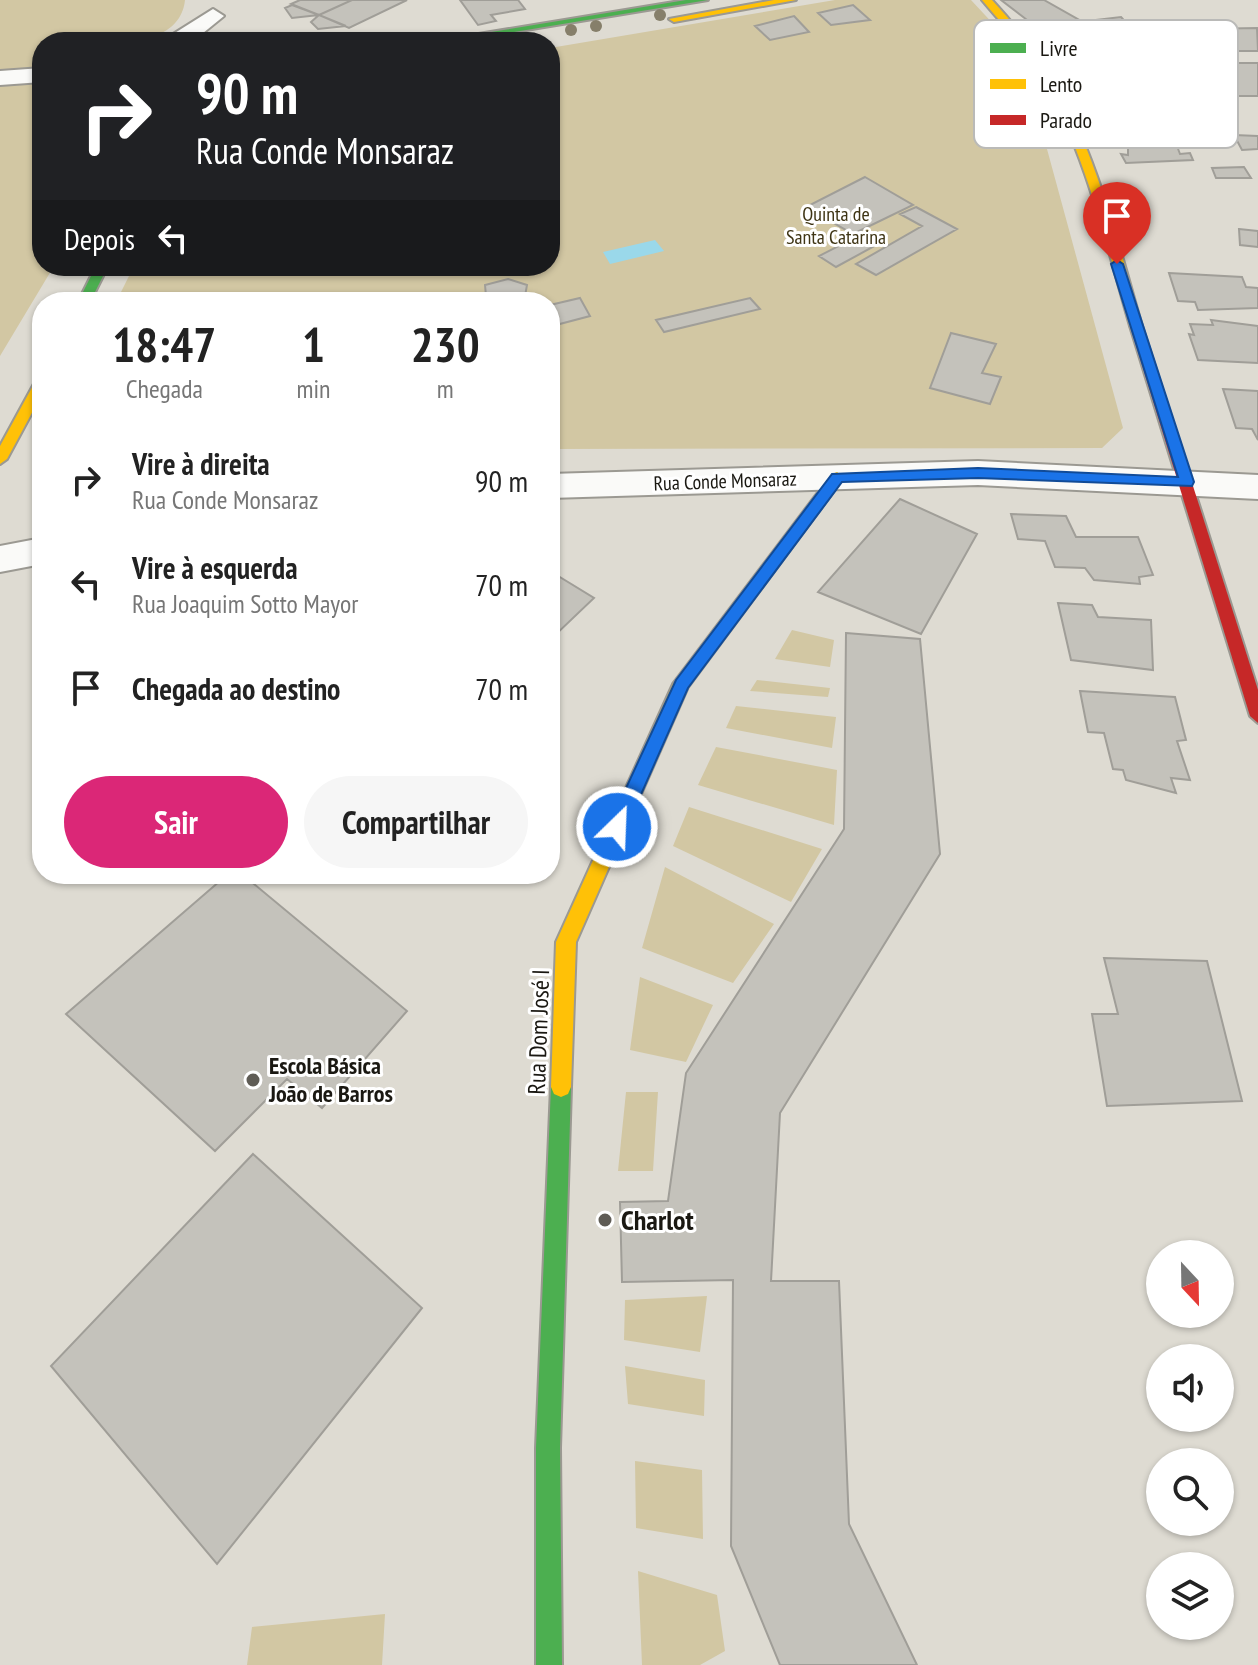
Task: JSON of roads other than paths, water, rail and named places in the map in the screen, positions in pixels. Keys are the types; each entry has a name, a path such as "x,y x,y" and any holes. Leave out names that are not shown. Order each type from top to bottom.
{"street":[{"path":"499,32 703,0"},
{"path":"560,38 791,0"},
{"path":"987,0 1008,20"},
{"path":"187,32 215,8 232,32"},
{"path":"0,78 32,76"},
{"path":"0,91 32,89"},
{"path":"1081,148 1258,716"},
{"path":"0,459 32,400"},
{"name":"Rua Conde Monsaraz","path":"560,486 978,473 1258,487"},
{"name":"Rua Dom José I","path":"549,1665 548,1448 566,942 681,684 837,477"},
{"path":"0,559 32,553"}],"water":[{"path":"655,240 664,251 610,264 603,252"}],"place":[{"name":"Escola Básica João de Barros","path":"253,1080"},
{"name":"Charlot","path":"605,1220"}],"park label":[{"name":"Quinta de Santa Catarina","path":"836,226"}]}
